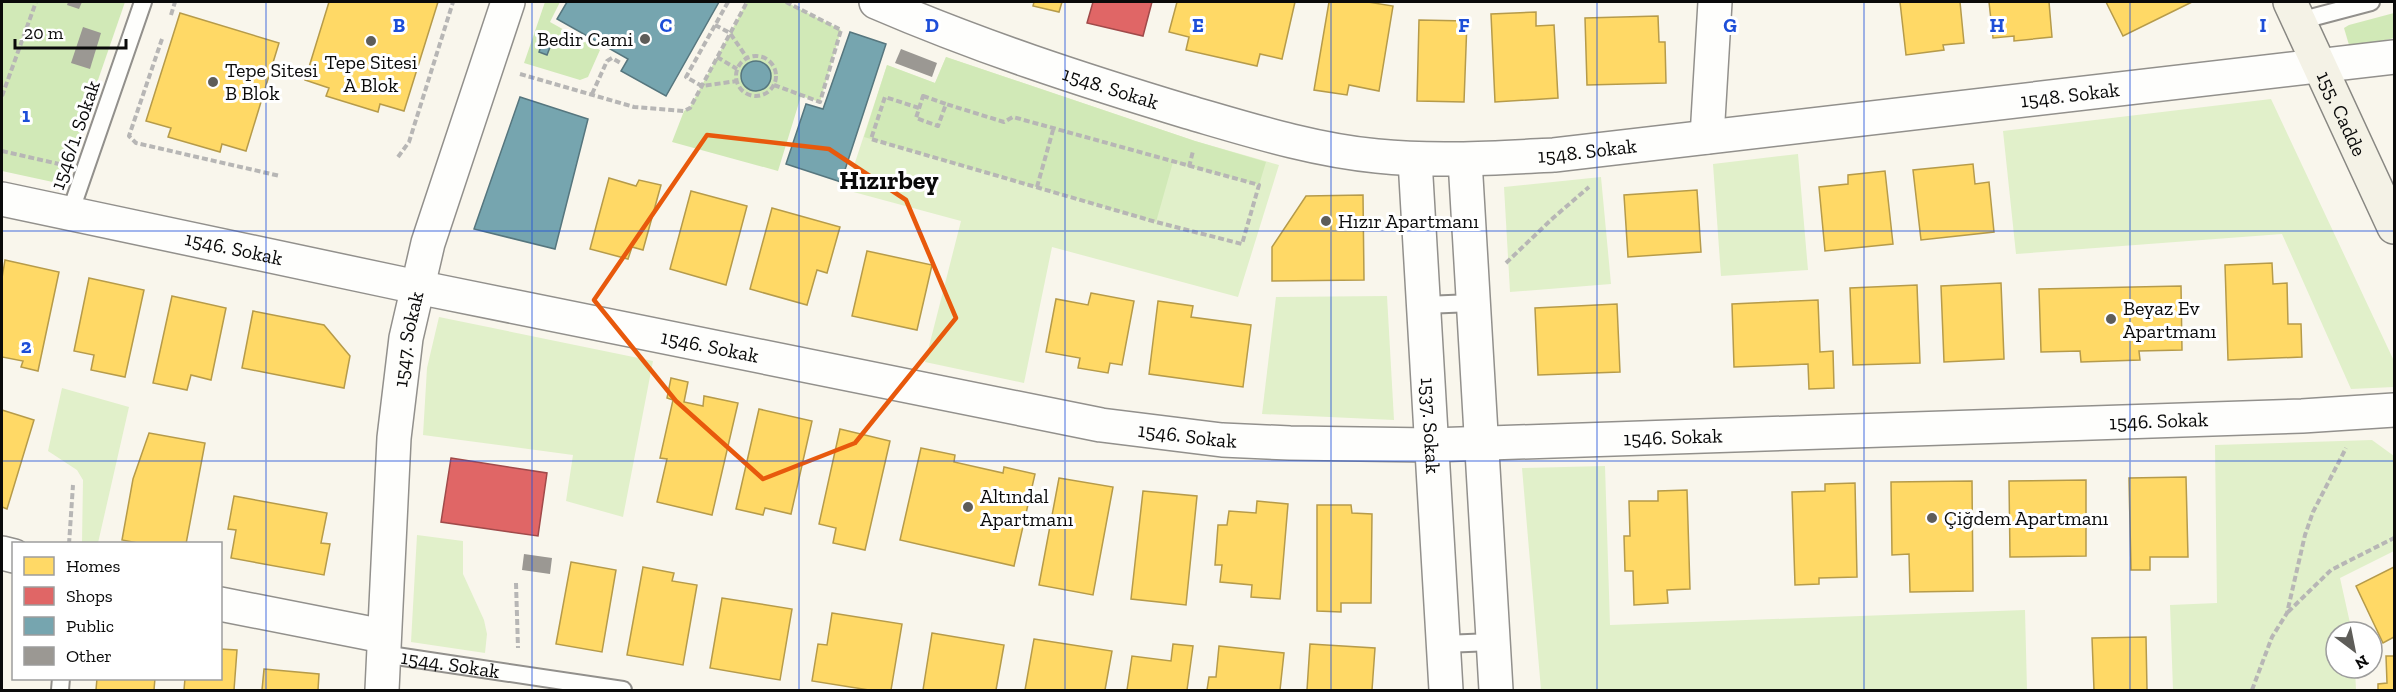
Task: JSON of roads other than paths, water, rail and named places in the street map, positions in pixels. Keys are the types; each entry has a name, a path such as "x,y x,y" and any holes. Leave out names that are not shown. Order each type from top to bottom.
{"street":[{"name":"1547. Sokak","path":"382,690 390,501 398,387 428,243 508,2"},
{"name":"1548. Sokak","path":"876,2 968,40 1128,94 1269,135 1326,148 1415,160 1465,160 1554,154 2394,57"},
{"path":"1707,137 1715,2"},
{"name":"155. Cadde","path":"2294,11 2394,227"},
{"name":"1537. Sokak","path":"1415,160 1446,690"},
{"path":"1465,160 1496,690"},
{"name":"1546. Sokak","path":"2,198 417,287 1101,425 1222,440 1431,445 2302,416 2394,410"},
{"name":"1544. Sokak","path":"222,605 383,645"}],"lane":[{"name":"1546/1. Sokak","path":"70,213 143,2"},
{"path":"2294,11 2371,2"},
{"path":"1424,305 1473,303"},
{"path":"1443,644 1493,642"},
{"name":"1544. Sokak","path":"383,645 516,675 623,690"}],"place":[{"name":"Bedir Cami","path":"645,39"},
{"name":"Tepe Sitesi A Blok","path":"371,41"},
{"name":"Tepe Sitesi B Blok","path":"213,82"},
{"name":"Hızır Apartmanı","path":"1326,221"},
{"name":"Beyaz Ev Apartmanı","path":"2111,319"},
{"name":"Altındal Apartmanı","path":"968,507"},
{"name":"Çiğdem Apartmanı","path":"1932,518"}],"district":[{"name":"Hızırbey","path":"889,180"}]}
